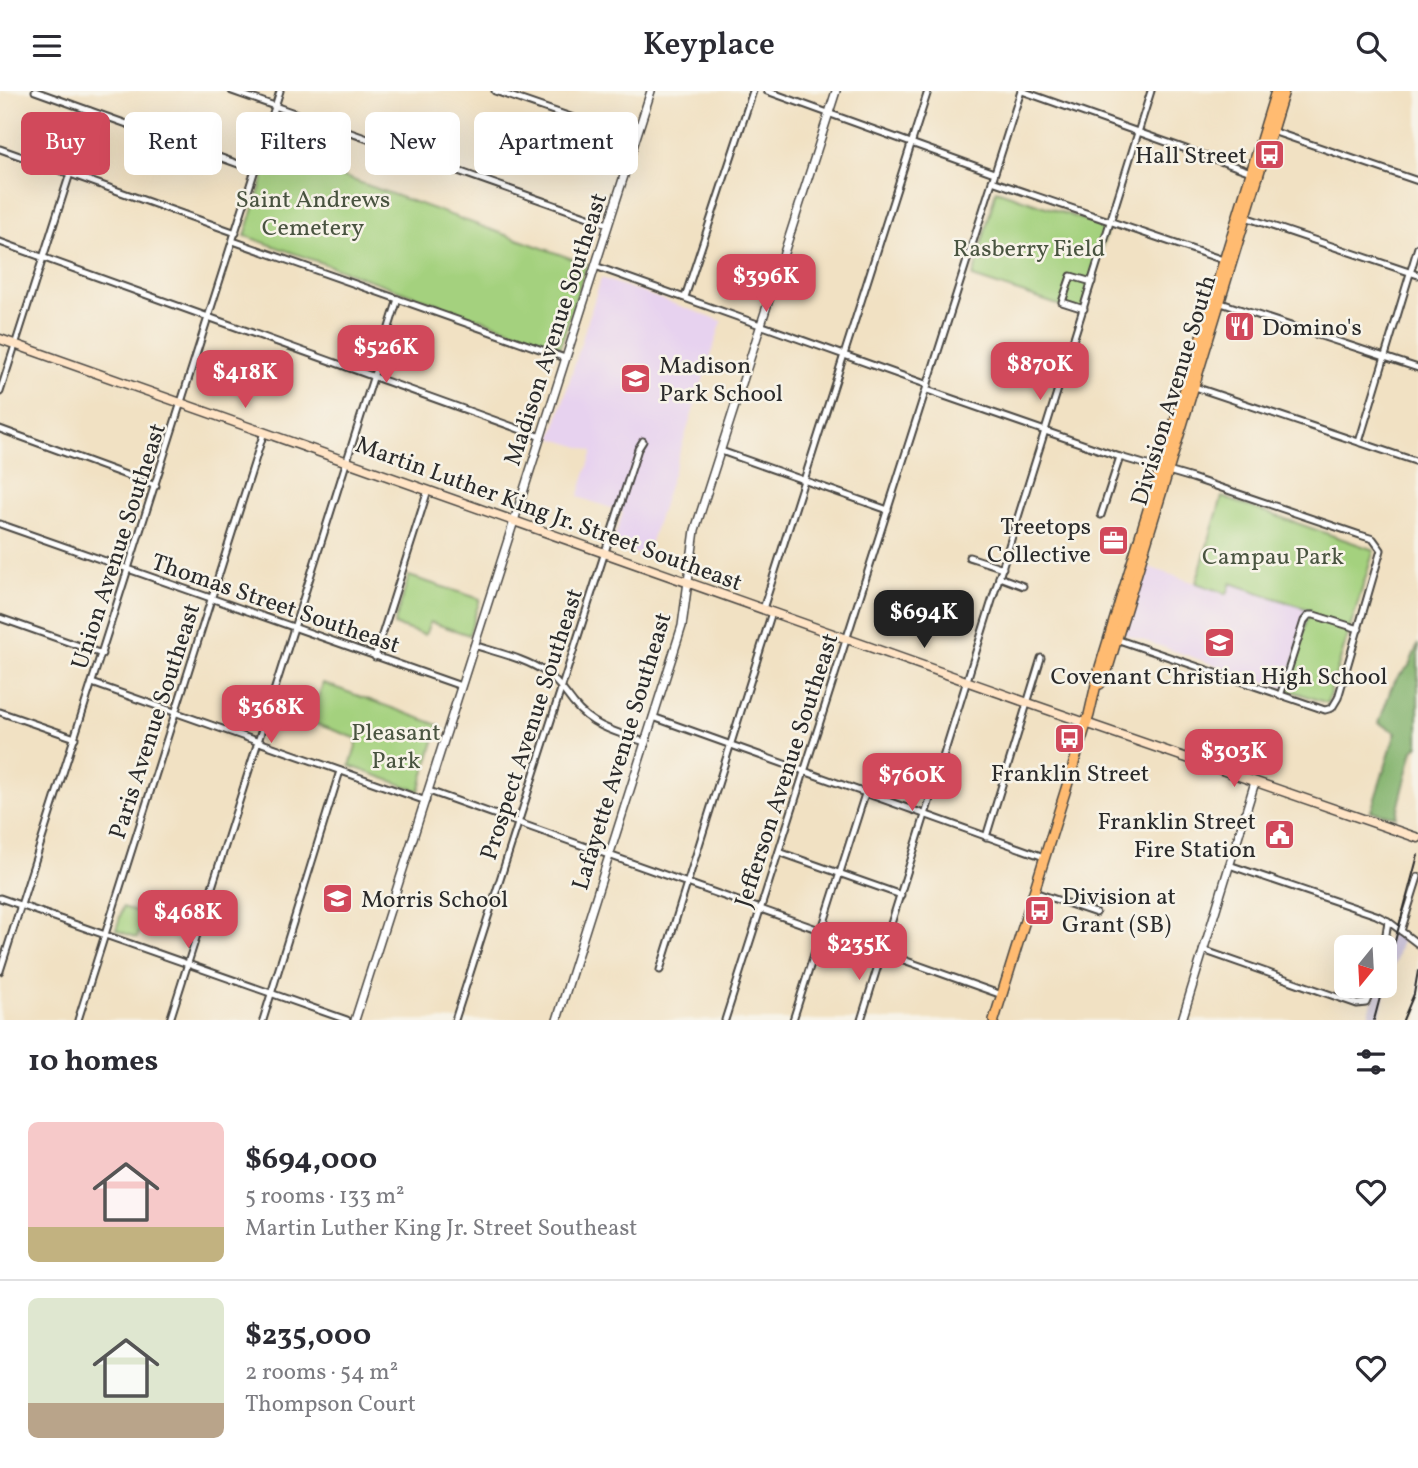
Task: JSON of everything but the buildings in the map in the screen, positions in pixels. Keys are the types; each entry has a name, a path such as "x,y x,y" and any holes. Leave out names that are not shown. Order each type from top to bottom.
{"main road":[{"name":"Division Avenue South","path":"994,1020 1191,385 1268,130 1276,91"},
{"name":"Division Avenue South","path":"1242,216 1251,172 1284,91"},
{"name":"Martin Luther King Jr. Street Southeast","path":"0,339 1028,703 1418,838"}],"street":[{"path":"35,91 236,163"},
{"path":"232,91 608,224"},
{"name":"Union Avenue Southeast","path":"273,112 280,91"},
{"path":"495,91 556,112"},
{"name":"Madison Avenue Southeast","path":"638,130 651,91"},
{"path":"685,297 753,91"},
{"path":"767,91 994,173"},
{"name":"Lafayette Avenue Southeast","path":"557,1020 682,626 695,530 836,91"},
{"path":"660,970 730,746 804,481 928,91"},
{"path":"1021,91 1251,172"},
{"name":"Jefferson Avenue Southeast","path":"725,1020 1021,91"},
{"path":"861,1020 1151,91"},
{"path":"1268,130 1418,181"},
{"path":"0,149 21,156"},
{"path":"0,393 70,175"},
{"path":"73,175 236,233"},
{"name":"Union Avenue Southeast","path":"0,971 253,175"},
{"name":"Madison Avenue Southeast","path":"355,1020 624,175"},
{"path":"992,181 1228,261"},
{"path":"1242,216 1418,275"},
{"path":"233,241 565,358"},
{"path":"0,242 541,437"},
{"path":"1359,442 1418,247"},
{"path":"595,266 844,354 1120,457 1360,535 1379,545 1381,554 1338,698 1332,708 1319,709 1113,638"},
{"path":"1084,309 1062,302 1071,276 1092,282"},
{"path":"170,1020 398,299"},
{"path":"1216,301 1418,368"},
{"path":"1191,385 1418,462"},
{"path":"0,429 156,486"},
{"name":"Paris Avenue Southeast","path":"78,1020 264,432"},
{"name":"Prospect Avenue Southeast","path":"455,1020 604,553 643,441"},
{"path":"721,451 888,510"},
{"path":"1101,515 1120,457"},
{"path":"375,657 428,490"},
{"name":"Thomas Street Southeast","path":"0,524 461,686"},
{"path":"969,557 1003,568"},
{"path":"999,577 1023,586"},
{"path":"1280,696 1304,621 1309,615 1359,629"},
{"path":"0,618 102,654"},
{"path":"474,645 534,665 561,686 591,720 608,729 645,741"},
{"path":"986,837 1041,658"},
{"path":"92,683 426,801"},
{"path":"0,712 75,738"},
{"path":"653,717 1044,857"},
{"path":"263,1020 340,771"},
{"path":"1182,1020 1255,782"},
{"path":"429,791 1002,995"},
{"path":"793,1020 865,794"},
{"path":"779,852 901,895"},
{"path":"1229,865 1388,921 1418,944"},
{"path":"1401,931 1418,877"},
{"path":"1034,892 1096,913"},
{"path":"0,898 346,1020"},
{"path":"1386,935 1388,921"},
{"path":"1203,950 1334,996"},
{"path":"1340,998 1357,1004 1366,1003 1368,998"}],"shaded area":[{"name":"Madison Park School","path":"601,278 722,321 646,557 612,545 623,512 578,497 593,451 552,438"},
{"path":"1143,565 1227,594 1231,583 1310,610 1286,689 1122,633"},
{"path":"1390,928 1393,928 1403,937 1397,957 1397,935 1389,935"},
{"path":"1373,998 1385,998 1378,1020 1367,1020"}],"green space":[{"name":"Saint Andrews Cemetery","path":"264,175 339,175 587,264 560,347 245,236"},
{"name":"Rasberry Field","path":"996,190 1108,228 1082,313 973,277"},
{"name":"Campau Park","path":"1222,497 1374,550 1327,703 1286,689 1310,610 1231,583 1227,594 1196,583"},
{"path":"409,576 480,599 469,635 430,622 425,635 394,625"},
{"path":"1418,644 1418,746 1413,750 1396,817 1371,811 1396,732 1379,723 1391,689 1409,666"},
{"name":"Pleasant Park","path":"323,683 439,725 419,791 350,766 358,739 310,722"},
{"path":"123,907 145,915 137,938 116,930"}],"railway":[{"path":"1374,1020 1418,855"},
{"path":"1403,1020 1414,994 1418,971"}],"place":[{"name":"Hall Street","path":"1270,155"},
{"name":"Domino's","path":"1239,327"},
{"name":"Madison Park School","path":"636,379"},
{"name":"Treetops Collective","path":"1114,540"},
{"name":"Covenant Christian High School","path":"1219,642"},
{"name":"Franklin Street","path":"1070,739"},
{"name":"Franklin Street Fire Station","path":"1279,835"},
{"name":"Morris School","path":"338,899"},
{"name":"Division at Grant (SB)","path":"1039,910"}]}
